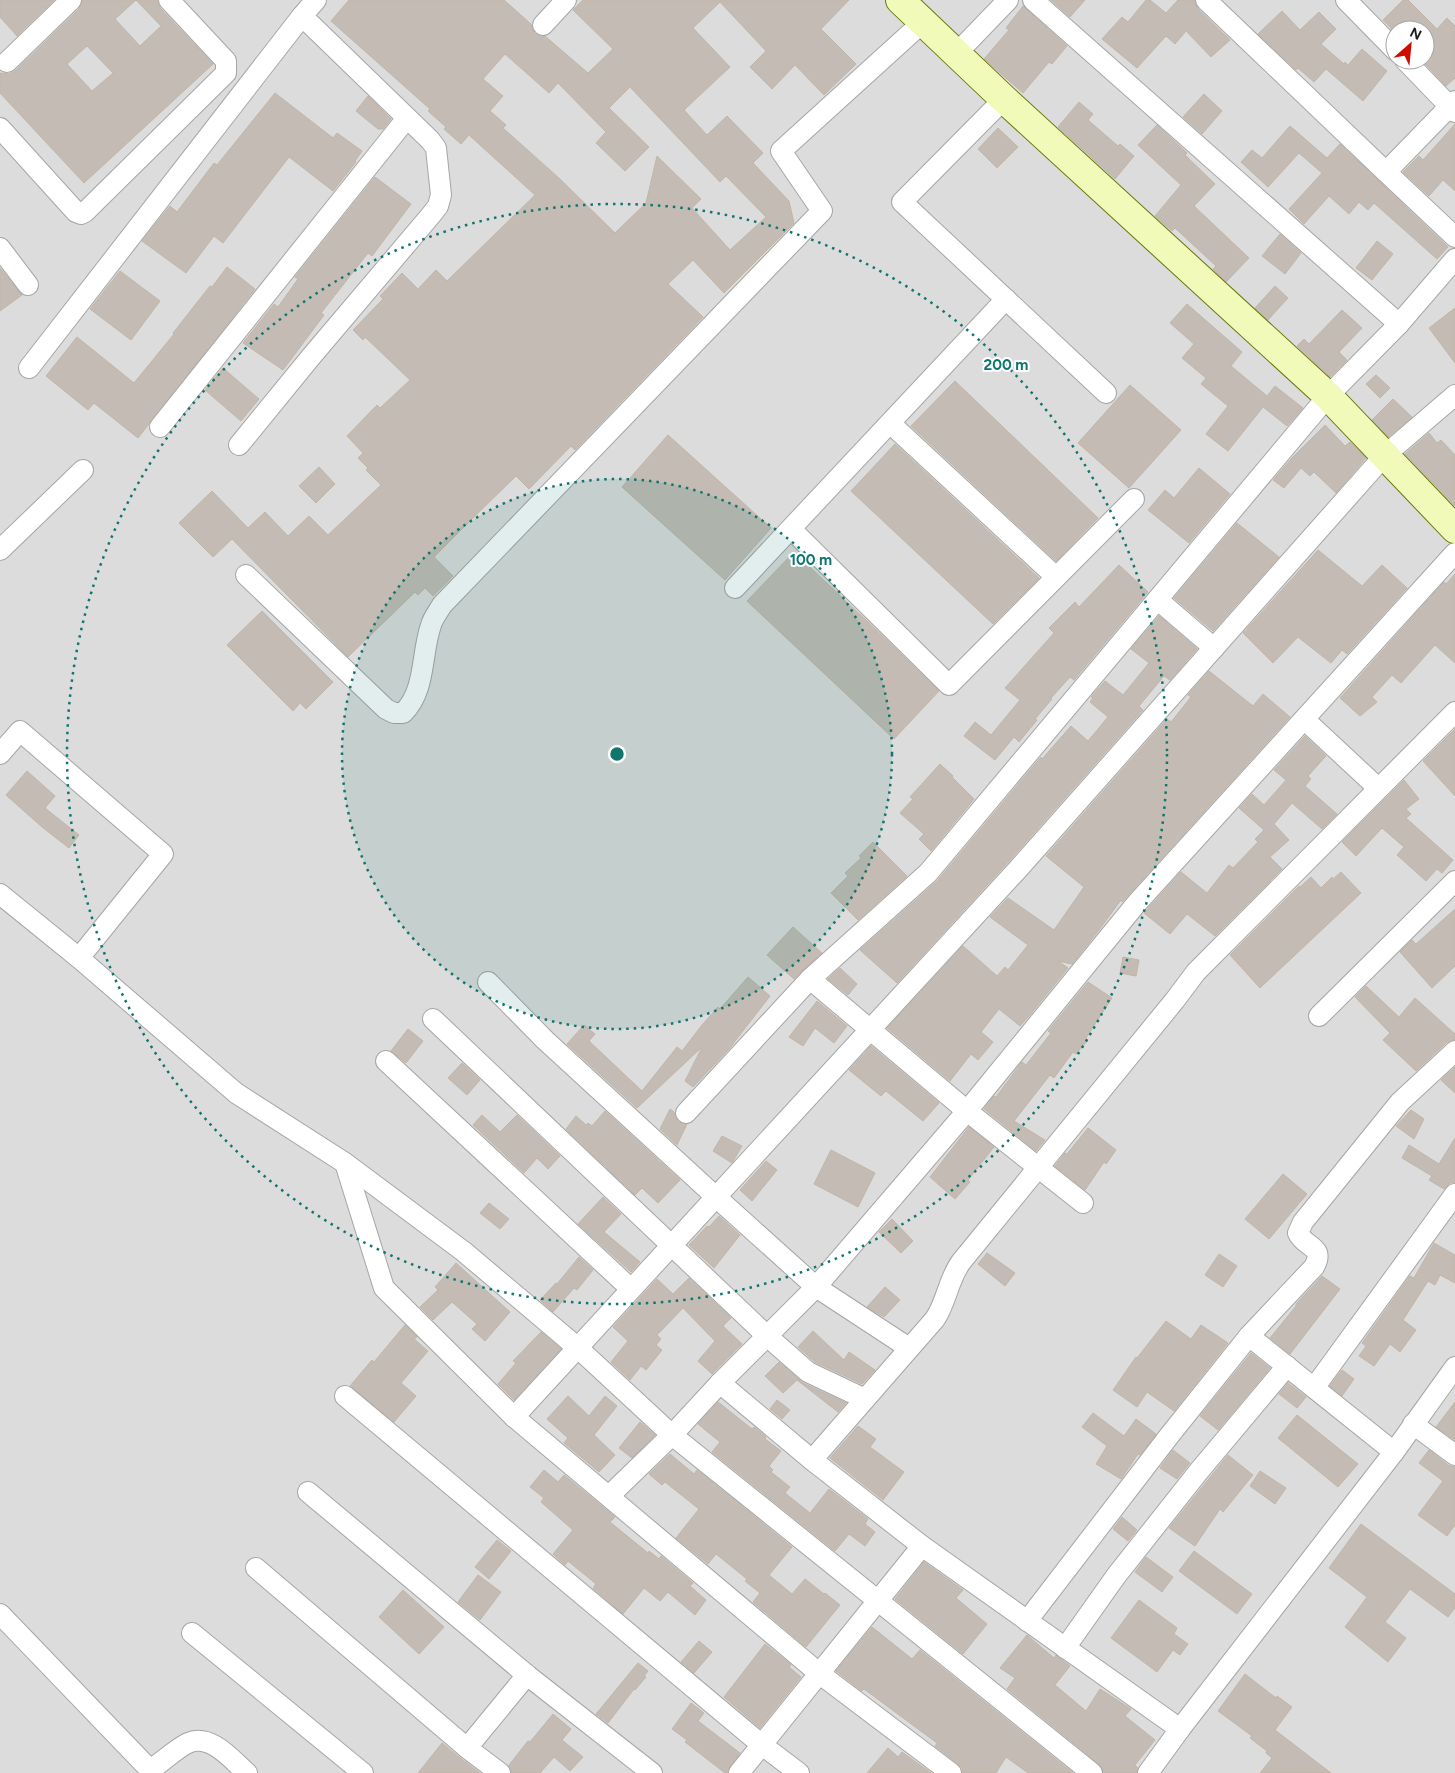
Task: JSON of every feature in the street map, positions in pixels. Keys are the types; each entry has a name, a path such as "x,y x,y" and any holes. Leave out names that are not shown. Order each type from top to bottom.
{"street":[{"path":"2,61 71,0"},
{"path":"0,128 76,212 81,214 86,212 226,73 226,61 169,0"},
{"path":"29,368 316,0"},
{"path":"543,24 566,0"},
{"path":"900,0 1004,100 1328,396 1455,529"},
{"path":"956,54 1008,0"},
{"path":"1033,0 1399,324"},
{"path":"1206,0 1455,237"},
{"path":"1346,0 1385,40"},
{"path":"239,446 438,206 441,196 436,148 430,140 302,16"},
{"path":"246,575 386,709 394,713 403,713 411,705 417,694 431,623 442,605 822,211 782,151 923,22"},
{"path":"1386,172 1453,106 1415,70"},
{"path":"1004,100 902,202 1106,393"},
{"path":"160,426 407,118"},
{"path":"0,248 28,286"},
{"path":"686,1113 810,978 928,873 1328,396 1399,324 1455,259"},
{"path":"735,588 891,424 1006,299"},
{"path":"514,1417 1019,868 1384,456 1455,395"},
{"path":"891,424 1056,577"},
{"path":"0,550 83,470"},
{"path":"791,529 950,685 1134,499"},
{"path":"609,1496 672,1436 720,1383 816,1287 967,1111 1136,904 1455,553"},
{"path":"1158,600 1214,648"},
{"path":"812,1460 941,1311 955,1270 1196,972 1455,712"},
{"path":"1304,720 1378,788"},
{"path":"0,754 20,731 162,854 78,958"},
{"path":"1319,1016 1455,881"},
{"path":"0,894 236,1093 345,1164 463,1251 578,1348 672,1436 1092,1773"},
{"path":"810,978 869,1030 967,1111 1083,1203"},
{"path":"488,982 545,1040 816,1287 909,1348"},
{"path":"433,1019 767,1336 808,1372 865,1399"},
{"path":"1027,1621 1169,1436 1249,1336 1314,1267 1318,1260 1318,1254 1315,1249 1300,1238 1299,1228 1405,1098 1455,1051"},
{"path":"386,1062 631,1289"},
{"path":"345,1164 384,1288 514,1417 820,1674 951,1773"},
{"path":"1314,1388 1455,1194"},
{"path":"1249,1336 1394,1452"},
{"path":"1065,1648 1116,1576 1199,1471 1287,1366"},
{"path":"1148,1773 1394,1452 1413,1424 1451,1380"},
{"path":"720,1383 812,1460 922,1546 1180,1729"},
{"path":"345,1396 762,1745 799,1773"},
{"path":"1413,1424 1455,1455"},
{"path":"308,1492 528,1675 652,1773"},
{"path":"739,1773 922,1546"},
{"path":"256,1568 467,1748 500,1773"},
{"path":"0,1614 152,1772 188,1743 199,1741 210,1743 221,1750 247,1773"},
{"path":"192,1633 363,1773"},
{"path":"467,1748 528,1675"}],"shaded area":[{"path":"0,0 1455,0 1455,1773 0,1773"}],"building":[{"path":"0,0 54,0 17,36 0,17"},
{"path":"83,0 136,0 157,0 160,8 213,64 84,183 0,93 0,73 9,74 15,71 79,9","holes":["136,0 161,26 140,46 115,19","87,46 113,73 92,91 67,64"]},
{"path":"349,0 504,0 531,24 535,34 545,36 588,73 613,49 573,10 583,0 849,0 821,29 856,64 824,95 795,65 772,89 750,67 766,51 720,2 693,28 730,67 684,110 707,135 727,116 763,153 753,163 789,201 794,223 724,293 693,260 668,284 703,317 575,450 571,446 529,489 516,476 434,557 453,576 433,596 425,588 418,595 415,592 348,657 232,539 213,557 179,523 212,491 248,528 265,512 288,536 309,516 328,535 381,485 366,470 368,468 358,458 363,453 347,436 377,405 380,408 410,380 365,337 363,340 353,330 383,299 380,296 402,273 418,289 436,270 447,281 535,195 469,135 461,144 428,111 430,109 331,21","holes":["505,54 549,93 558,83 606,132 596,143 625,171 649,147 609,108 630,87 720,182 726,176 766,217 730,250 692,208 701,199 657,156 646,203 615,233 560,179 503,128 506,125 490,111 503,96 483,79"]},
{"path":"1051,0 1085,0 1070,17"},
{"path":"1146,0 1150,0 1166,13 1178,0 1194,0 1198,9 1230,40 1211,57 1186,31 1175,44 1166,36 1137,68 1102,39 1122,17 1128,22"},
{"path":"1403,0 1408,0 1428,20 1385,20 1385,22 1383,20"},
{"path":"1023,6 1067,46 1052,64 1049,62 1023,93 984,59 1009,30 1006,28"},
{"path":"1282,11 1300,30 1319,12 1336,29 1321,44 1344,64 1345,62 1348,65 1362,49 1387,71 1363,101 1326,69 1314,82 1298,68 1296,70 1258,34"},
{"path":"1447,18 1455,26 1455,78 1446,86 1431,70 1435,70 1435,27 1437,29"},
{"path":"275,93 333,138 337,133 362,151 356,162 333,191 289,157 223,243 214,236 186,273 142,241 170,206 177,212 214,163 217,165"},
{"path":"1204,94 1222,111 1202,134 1183,117"},
{"path":"368,96 391,119 383,129 378,129 356,111"},
{"path":"1079,102 1093,114 1088,120 1118,146 1120,144 1134,156 1115,179 1058,127"},
{"path":"1455,124 1455,191 1443,180 1429,196 1403,172 1419,156 1423,160"},
{"path":"1157,125 1187,153 1185,155 1215,184 1194,206 1249,258 1226,282 1213,269 1216,266 1175,228 1172,231 1155,216 1181,185 1138,145"},
{"path":"1290,126 1327,158 1340,144 1448,247 1437,259 1374,203 1368,210 1359,202 1349,214 1329,196 1304,224 1289,209 1322,173 1299,153 1268,187 1241,162 1252,150 1262,158"},
{"path":"998,128 1018,147 997,168 978,149"},
{"path":"375,177 411,204 372,256 368,253 321,313 324,315 283,370 243,343 274,304 278,307 298,279 295,277"},
{"path":"1280,234 1301,253 1285,274 1262,256"},
{"path":"1377,241 1393,254 1372,280 1356,268"},
{"path":"227,267 255,289 138,438 94,403 88,410 46,376 77,337 134,383"},
{"path":"0,268 22,295 0,311"},
{"path":"120,271 160,301 131,340 90,309"},
{"path":"1275,286 1288,298 1268,320 1255,308"},
{"path":"1187,304 1242,352 1231,366 1267,396 1275,386 1303,408 1287,426 1263,407 1228,451 1206,434 1228,406 1201,384 1206,378 1182,358 1194,344 1170,323"},
{"path":"1455,308 1455,363 1429,328"},
{"path":"1342,310 1362,328 1339,352 1347,360 1330,377 1297,346 1304,339 1309,344"},
{"path":"223,368 259,399 241,421 205,390"},
{"path":"1376,375 1390,388 1380,398 1366,384"},
{"path":"955,381 1098,518 1056,561 911,426"},
{"path":"1130,385 1181,430 1129,488 1078,443"},
{"path":"1393,399 1412,417 1388,437 1372,420"},
{"path":"1325,425 1345,446 1350,442 1366,458 1336,493 1314,472 1310,476 1301,468 1284,488 1273,480 1292,458"},
{"path":"1429,433 1437,443 1441,440 1455,455 1455,506 1405,454"},
{"path":"668,435 771,528 725,580 622,487"},
{"path":"895,444 1039,578 993,624 851,491"},
{"path":"319,467 335,484 316,503 299,486"},
{"path":"1199,468 1230,494 1189,543 1148,510 1165,490 1174,498"},
{"path":"1237,523 1279,557 1213,631 1174,598"},
{"path":"1318,550 1362,586 1382,565 1407,588 1347,654 1342,650 1331,663 1298,637 1273,663 1243,633"},
{"path":"794,552 939,691 894,739 747,601"},
{"path":"1119,565 1148,592 1074,680 1070,677 1051,698 1035,719 1037,720 1019,742 1014,737 995,760 964,736 975,722 991,735 1020,700 1005,688 1054,633 1049,628 1075,602 1079,607"},
{"path":"1455,574 1455,663 1435,645 1401,683 1392,675 1372,697 1377,702 1360,716 1340,698 1444,582 1446,584"},
{"path":"262,611 333,682 306,709 300,703 293,711 227,645"},
{"path":"1159,616 1197,649 1170,680 1164,676 1139,706 1143,710 1010,860 897,983 860,950 937,881 1041,757 1042,759 1071,726 1088,741 1108,717 1090,702 1093,698 1091,697 1105,681 1123,695 1149,663 1131,649"},
{"path":"1209,671 1253,706 1263,694 1290,717 1122,902 1121,900 1072,964 1058,961 1068,968 1020,1026 999,1009 981,1032 993,1042 978,1060 971,1054 950,1081 887,1028 963,946 997,976 1005,967 1008,970 1028,945 990,917 1008,898 1054,930 1084,887 1046,856 1167,719 1171,722 1191,697 1188,695"},
{"path":"1455,729 1455,796 1423,761"},
{"path":"1305,736 1326,756 1308,776 1311,779 1305,786 1337,814 1322,829 1292,803 1274,824 1289,840 1270,857 1282,869 1215,936 1187,914 1170,934 1144,913 1181,872 1207,893 1229,865 1233,868 1258,842 1255,839 1264,830 1239,808 1252,794 1264,805 1286,780 1274,770"},
{"path":"940,764 974,799 931,851 919,839 924,834 900,813 913,799 910,797"},
{"path":"27,771 55,796 45,808 79,835 69,848 6,795"},
{"path":"1404,780 1419,799 1406,809 1411,814 1406,818 1453,860 1442,873 1437,869 1426,881 1397,855 1404,847 1382,828 1356,856 1342,842"},
{"path":"873,842 907,876 858,920 831,893 848,876 845,873 861,858 859,856"},
{"path":"1341,872 1361,893 1260,988 1230,955 1299,886 1311,877 1321,888 1332,877 1333,879"},
{"path":"1455,909 1455,966 1432,988 1400,952 1412,940 1416,944"},
{"path":"793,927 822,953 794,979 767,955"},
{"path":"1123,957 1139,960 1136,976 1120,973"},
{"path":"840,968 857,984 848,995 828,979"},
{"path":"748,977 770,996 729,1049 693,1087 685,1081 702,1047 637,1108 567,1044 584,1025 595,1034 589,1041 642,1091 677,1047 682,1051 718,1007 720,1009"},
{"path":"1088,982 1112,998 1086,1038 1088,1040 1076,1054 1073,1052 1054,1078 1050,1075 1014,1121 1045,1140 1036,1151 984,1109 994,1096 996,1097 1022,1062 1026,1065 1051,1033 1048,1031"},
{"path":"1366,986 1399,1017 1415,998 1455,1034 1455,1039 1447,1042 1416,1071 1383,1040 1390,1033 1355,997"},
{"path":"817,1001 847,1026 834,1043 815,1028 803,1046 789,1037"},
{"path":"408,1029 423,1041 406,1063 391,1051"},
{"path":"871,1046 939,1103 923,1121 886,1091 881,1096 849,1070"},
{"path":"462,1063 480,1080 467,1095 448,1078"},
{"path":"1455,1067 1455,1093 1441,1080"},
{"path":"670,1109 674,1112 678,1122 687,1124 677,1145 660,1129"},
{"path":"1411,1110 1424,1119 1414,1139 1396,1126"},
{"path":"605,1111 680,1180 658,1203 642,1188 635,1195 566,1129 576,1116 586,1125 588,1123 592,1126"},
{"path":"482,1115 500,1132 517,1115 560,1156 548,1169 537,1158 524,1173 473,1125"},
{"path":"969,1127 994,1147 968,1180 970,1182 955,1199 930,1177"},
{"path":"1088,1128 1116,1150 1106,1164 1104,1162 1085,1190 1055,1166"},
{"path":"722,1136 742,1146 732,1163 713,1151"},
{"path":"1455,1138 1455,1182 1450,1183 1444,1189 1429,1180 1432,1176 1402,1158 1409,1145 1439,1164"},
{"path":"831,1150 875,1173 858,1207 814,1184"},
{"path":"766,1161 777,1170 752,1201 740,1190"},
{"path":"1283,1174 1307,1194 1269,1239 1245,1219"},
{"path":"603,1197 621,1214 604,1232 640,1262 631,1272 578,1224"},
{"path":"489,1203 509,1219 500,1229 480,1213"},
{"path":"719,1216 740,1235 714,1268 689,1245"},
{"path":"892,1219 913,1241 901,1253 879,1232"},
{"path":"1434,1243 1455,1255 1455,1283 1440,1275 1435,1285 1428,1281 1403,1320 1416,1330 1400,1352 1390,1344 1374,1366 1359,1356 1366,1346 1362,1343 1410,1276 1414,1278"},
{"path":"987,1253 1015,1273 1005,1286 978,1264"},
{"path":"1219,1254 1237,1266 1223,1287 1205,1275"},
{"path":"579,1257 593,1270 577,1290 574,1288 553,1312 540,1300 557,1284"},
{"path":"456,1263 510,1312 485,1341 472,1329 477,1324 452,1302 433,1320 420,1307 438,1290 435,1287"},
{"path":"1322,1276 1340,1289 1290,1354 1270,1338 1296,1304"},
{"path":"689,1278 731,1318 723,1326 742,1344 712,1374 698,1361 715,1341 683,1308 657,1335 661,1339 656,1345 662,1350 646,1370 641,1366 630,1380 611,1362 628,1341 613,1327 657,1279 673,1294"},
{"path":"885,1287 900,1300 884,1317 867,1307"},
{"path":"1166,1321 1191,1339 1201,1325 1228,1343 1174,1411 1147,1392 1137,1407 1113,1390 1136,1357"},
{"path":"405,1325 417,1337 414,1339 428,1351 401,1383 416,1396 394,1422 350,1386 372,1360 374,1362"},
{"path":"813,1331 844,1360 849,1352 875,1370 862,1384 815,1362 798,1347"},
{"path":"541,1332 561,1349 514,1400 498,1384 516,1363 513,1361"},
{"path":"1251,1353 1270,1368 1218,1430 1200,1416"},
{"path":"779,1362 803,1383 846,1403 838,1412 797,1380 783,1393 765,1376"},
{"path":"1342,1370 1354,1379 1342,1396 1330,1386"},
{"path":"1288,1383 1306,1397 1297,1408 1279,1394"},
{"path":"568,1396 589,1416 605,1396 617,1406 594,1435 615,1455 599,1472 564,1443 568,1438 547,1419"},
{"path":"777,1400 790,1410 782,1419 770,1409"},
{"path":"718,1402 752,1429 754,1427 766,1437 765,1439 781,1451 769,1466 773,1470 771,1472 790,1487 785,1493 810,1513 829,1489 868,1519 865,1524 875,1532 865,1546 849,1534 835,1551 712,1452 720,1442 698,1424"},
{"path":"1455,1402 1455,1440 1436,1427"},
{"path":"1093,1413 1124,1436 1136,1419 1156,1434 1140,1455 1138,1454 1121,1479 1096,1464 1107,1446 1082,1427"},
{"path":"1297,1415 1358,1464 1338,1487 1278,1438"},
{"path":"640,1422 655,1435 632,1458 619,1448"},
{"path":"858,1426 876,1439 870,1447 904,1472 883,1500 830,1458"},
{"path":"1173,1450 1190,1463 1177,1479 1160,1468"},
{"path":"1429,1450 1448,1465 1455,1467 1455,1525 1447,1536 1418,1515 1443,1481 1419,1463"},
{"path":"670,1454 694,1474 697,1470 792,1547 769,1575 792,1594 805,1579 840,1605 806,1647 753,1602 760,1593 745,1581 747,1579 716,1554 708,1564 676,1538 699,1509 665,1482 662,1485 649,1474"},
{"path":"1228,1455 1253,1475 1223,1512 1220,1509 1195,1546 1169,1528"},
{"path":"544,1470 558,1482 564,1475 615,1517 610,1522 648,1553 649,1551 659,1559 661,1556 693,1583 690,1586 706,1600 695,1615 668,1592 660,1601 644,1588 623,1614 593,1588 596,1584 568,1561 565,1565 553,1554 573,1530 541,1502 544,1498 530,1487"},
{"path":"1260,1471 1286,1488 1275,1504 1250,1486"},
{"path":"1122,1517 1137,1530 1128,1541 1113,1529"},
{"path":"1361,1524 1455,1594 1455,1608 1448,1617 1410,1589 1385,1622 1406,1638 1388,1662 1345,1627 1367,1597 1329,1568"},
{"path":"497,1540 511,1551 489,1579 475,1567"},
{"path":"1194,1551 1252,1594 1237,1614 1179,1571"},
{"path":"1146,1557 1173,1577 1162,1592 1135,1572"},
{"path":"924,1562 963,1590 956,1598 987,1624 963,1654 895,1599"},
{"path":"478,1575 501,1592 480,1620 458,1602"},
{"path":"403,1590 444,1627 419,1654 379,1617"},
{"path":"1139,1600 1177,1628 1174,1634 1188,1644 1180,1655 1173,1650 1157,1672 1111,1638"},
{"path":"872,1627 912,1659 920,1650 1073,1773 1028,1773 1006,1757 996,1773 963,1773 962,1768 958,1764 935,1746 937,1743 864,1689 862,1691 836,1671"},
{"path":"1027,1635 1054,1658 1056,1655 1070,1666 1055,1685 1086,1711 1100,1689 1131,1709 1125,1716 1155,1740 1135,1765 1138,1768 1136,1773 1104,1773 1099,1764 1007,1689 1015,1678 1000,1668"},
{"path":"699,1641 712,1652 694,1673 681,1662"},
{"path":"765,1644 791,1665 789,1667 801,1677 760,1728 724,1697"},
{"path":"638,1663 648,1671 644,1676 646,1677 634,1689 608,1723 596,1714"},
{"path":"1245,1674 1276,1698 1277,1696 1292,1707 1275,1730 1331,1773 1260,1773 1272,1758 1266,1753 1267,1751 1250,1738 1252,1736 1218,1711"},
{"path":"691,1703 704,1713 698,1721 740,1753 727,1773 685,1742 687,1740 672,1729"},
{"path":"553,1714 571,1729 562,1740 583,1757 570,1771 554,1757 540,1773 512,1773 509,1765"},
{"path":"442,1743 459,1757 480,1773 418,1773"},
{"path":"888,1748 898,1757 902,1752 931,1773 867,1773"}]}
